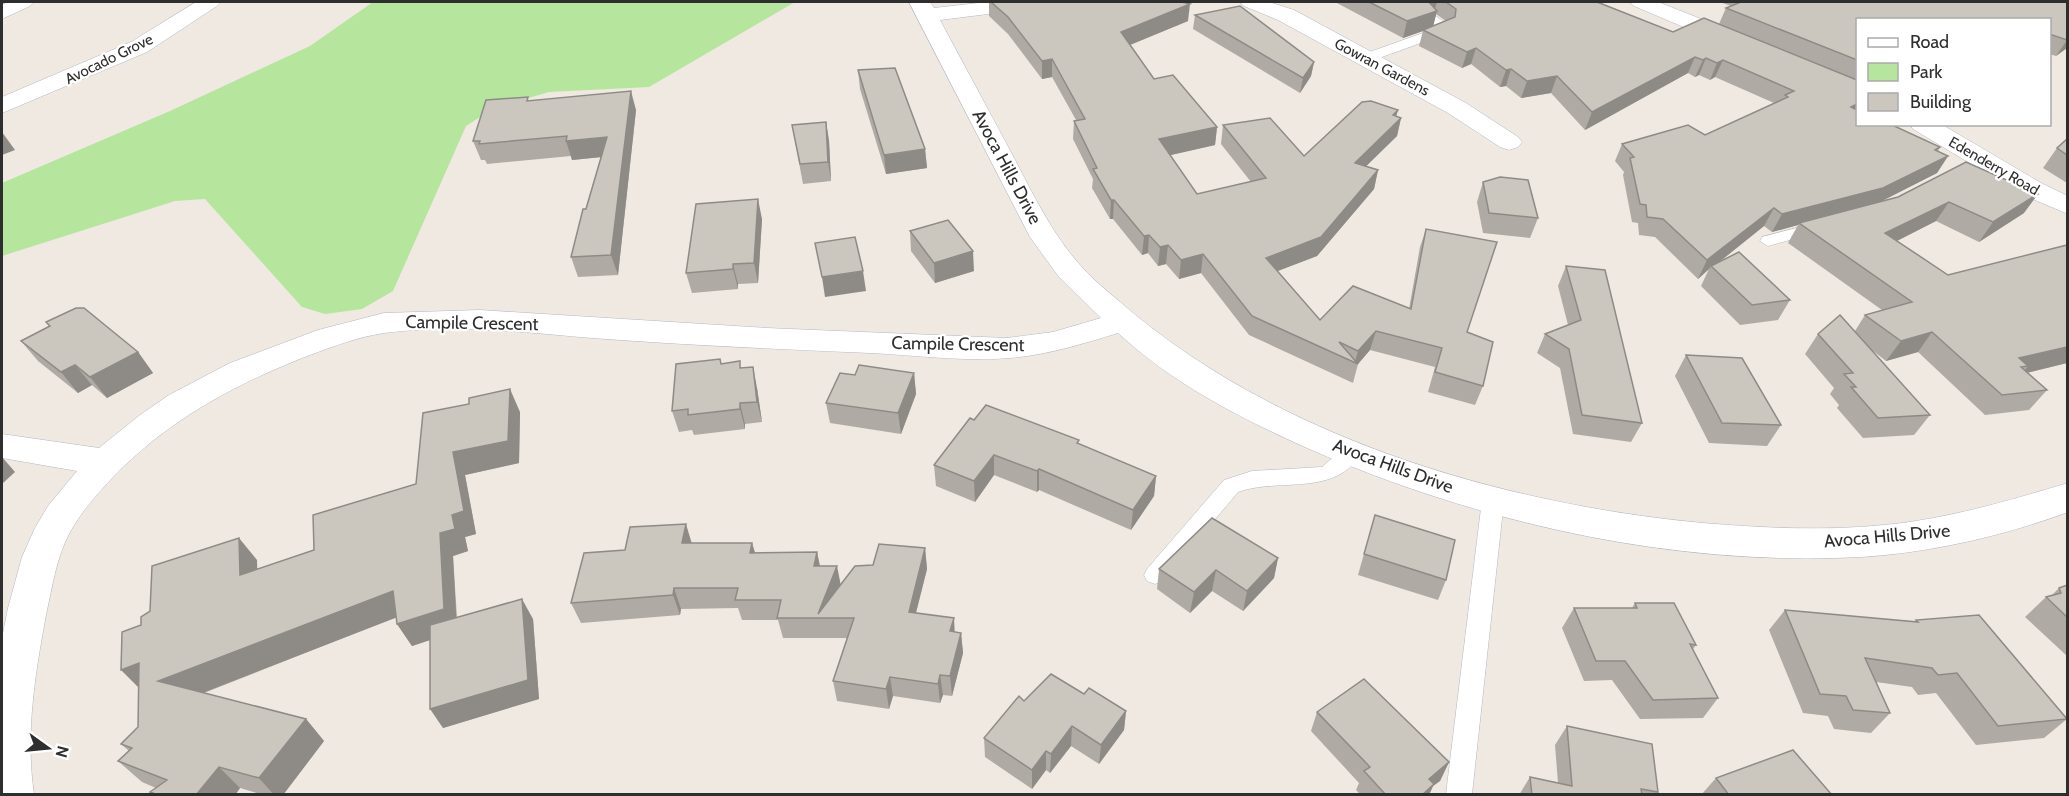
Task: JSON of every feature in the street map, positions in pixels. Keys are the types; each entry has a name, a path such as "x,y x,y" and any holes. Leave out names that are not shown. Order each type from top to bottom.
{"street":[{"path":"2,14 23,2"},
{"name":"Avocado Grove","path":"2,106 139,47 210,2"},
{"path":"924,8 1036,2"},
{"name":"Gowran Gardens","path":"1251,2 1286,15 1366,58 1457,108 1509,142"},
{"path":"1641,2 1758,50"},
{"name":"Avoca Hills Drive","path":"924,8 1031,215 1066,268 1122,322 1173,362 1252,410 1435,484 1530,510 1632,530 1760,543 1862,542 1956,530 2053,503 2067,496"},
{"name":"Edenderry Road","path":"1924,126 1970,164 2067,206"},
{"name":"Campile Crescent","path":"12,795 6,769 7,711 38,559 55,524 119,448 159,416 217,382 273,357 346,332 392,322 450,319 753,337 1007,348 1054,342 1122,322"},
{"path":"2,446 106,462"}],"lane":[{"path":"1366,58 1443,30 1444,26 1433,18"},
{"path":"1768,241 1837,223"},
{"path":"1155,575 1231,486 1252,479 1277,476 1311,477 1328,473 1352,452"},
{"path":"1459,795 1493,500"}],"green space":[{"path":"373,2 795,2 649,87 549,92 494,108 466,126 393,291 362,309 325,314 302,307 205,199 175,201 2,256 2,183 170,111 310,46"}],"building":[{"path":"991,2 1182,2 1190,4 1121,32 1154,79 1173,75 1217,127 1159,139 1197,194 1266,178 1223,125 1270,118 1304,156 1362,102 1371,101 1398,110 1393,115 1401,118 1355,163 1378,170 1321,237 1266,258 1320,320 1353,286 1411,309 1426,229 1497,242 1467,332 1493,342 1483,386 1435,372 1442,348 1376,331 1358,351 1339,342 1358,364 1252,316 1203,254 1181,260 1168,245 1160,247 1149,235 1144,236 1114,200 1111,200 1093,169 1097,168 1074,121 1085,119 1052,59 1042,61 1008,17"},
{"path":"1369,2 1429,2 1437,11 1407,21"},
{"path":"1446,2 1597,2 1673,32 1704,18 1856,80 1856,104 1851,107 1856,110 1856,126 1894,126 1940,147 1935,150 1948,156 1883,188 1782,214 1774,208 1707,260 1663,219 1647,217 1646,205 1640,204 1630,158 1634,157 1622,144 1688,125 1705,135 1788,97 1785,95 1794,91 1723,60 1717,63 1706,58 1703,60 1695,57 1592,112 1557,76 1527,81 1511,69 1506,70 1476,48 1467,52 1423,30 1455,17 1456,9"},
{"path":"1741,2 2067,2 2067,40 2051,35 2051,18 1856,18 1856,60 1726,8"},
{"path":"1240,6 1314,62 1303,78 1195,15"},
{"path":"895,68 925,149 884,155 858,70"},
{"path":"631,91 611,255 571,257 583,209 586,209 607,137 566,141 567,136 479,144 480,141 473,141 486,100 528,97 527,101"},
{"path":"826,122 828,162 800,164 792,125"},
{"path":"2067,139 2067,155 2057,148"},
{"path":"1966,162 2038,194 1993,222 1949,202 1885,233 1948,275 2067,245 2067,347 2019,358 2028,366 2021,367 2047,390 2002,395 1932,332 1901,341 1865,315 1912,302 1799,223 1898,197"},
{"path":"1500,177 1528,180 1538,218 1489,213 1483,182"},
{"path":"758,199 754,263 733,264 733,269 686,273 696,204"},
{"path":"948,220 973,251 934,263 910,231"},
{"path":"855,237 863,271 822,277 815,243"},
{"path":"1739,252 1790,300 1752,305 1711,266"},
{"path":"1566,266 1605,270 1642,423 1582,415 1569,349 1545,334 1581,320"},
{"path":"76,308 84,308 138,352 90,377 75,365 61,372 21,341 50,326 46,322"},
{"path":"1840,315 1930,415 1878,418 1851,387 1856,387 1844,374 1853,373 1818,334"},
{"path":"1686,355 1742,358 1781,425 1722,423"},
{"path":"720,359 721,364 740,361 740,368 753,367 757,402 740,403 740,409 688,415 688,409 672,411 676,364"},
{"path":"859,365 914,373 898,413 826,403 840,373 855,375"},
{"path":"510,389 508,441 453,452 464,511 452,515 455,529 440,533 444,609 397,624 393,591 158,681 306,719 259,778 219,767 196,795 158,795 150,792 167,780 118,761 132,748 121,744 138,727 139,663 121,670 122,632 141,625 141,617 150,611 152,566 239,538 240,575 314,550 313,515 416,484 423,413 469,404 469,398"},
{"path":"986,405 1079,440 1077,443 1156,476 1133,510 1039,469 1037,471 994,455 974,481 934,465 970,418 974,420"},
{"path":"1375,515 1455,540 1446,580 1364,554"},
{"path":"1212,518 1278,558 1247,591 1216,570 1194,592 1159,569"},
{"path":"686,524 682,543 752,543 750,553 817,552 814,566 837,566 818,614 855,566 873,565 879,544 925,548 909,612 954,618 950,631 961,633 950,676 940,675 938,684 890,677 886,689 833,681 854,618 777,618 781,600 735,600 738,588 674,588 673,595 571,603 584,553 625,550 630,527"},
{"path":"2067,585 2067,617 2046,597 2061,593 2059,588"},
{"path":"522,599 528,680 430,709 430,625"},
{"path":"1635,603 1674,603 1696,645 1690,644 1718,698 1653,700 1625,661 1596,661 1574,608 1637,608"},
{"path":"1785,610 1918,622 1916,620 1979,615 2067,719 1998,726 1957,673 1938,675 1932,668 1865,658 1890,713 1853,710 1846,696 1820,694"},
{"path":"1051,674 1084,694 1089,688 1126,711 1101,745 1072,726 1051,754 1046,751 1032,770 984,738 1019,696 1024,701"},
{"path":"1364,679 1449,762 1429,779 1434,784 1422,795 1386,795 1364,771 1370,767 1317,712"},
{"path":"1567,726 1652,744 1658,792 1641,789 1642,795 1532,795 1530,777 1572,786"},
{"path":"1793,750 1832,795 1729,795 1716,778"}]}
